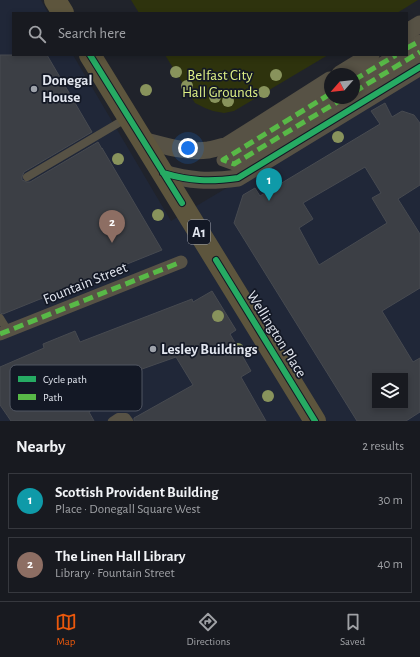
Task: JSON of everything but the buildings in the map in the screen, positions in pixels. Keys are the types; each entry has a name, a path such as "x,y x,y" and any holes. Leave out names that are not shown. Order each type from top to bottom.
{"main road":[{"path":"55,0 62,12"},
{"name":"A1","path":"91,56 162,173"},
{"name":"Wellington Place","path":"162,173 216,258 315,421"}],"street":[{"path":"408,31 420,24"},
{"path":"408,47 420,41"},
{"path":"360,88 420,52"},
{"path":"349,68 368,56"},
{"path":"360,76 394,56"},
{"path":"162,173 194,180 211,181 238,178 420,67"},
{"path":"142,140 190,150 207,150 226,146 324,84"},
{"path":"324,98 223,160 234,164 334,104"},
{"name":"Fountain Street","path":"4,332 181,262"}],"lane":[{"path":"27,177 128,118"},
{"path":"0,318 4,332"},
{"path":"112,421 118,417 126,417 129,421"}],"shaded area":[{"path":"0,0 41,0 47,12 12,12 12,56 74,56 171,221 420,73 420,421 0,421"}],"green space":[{"path":"131,0 418,0 399,12 138,12"},
{"name":"Belfast City Hall Grounds","path":"166,56 326,56 234,111 224,113 213,111 195,103"}],"marked path":[{"path":"408,47 420,41"},
{"path":"360,88 420,52"},
{"path":"360,76 394,56"},
{"path":"324,98 223,160 234,164 334,104"},
{"path":"0,334 181,262"}],"cycle path":[{"path":"91,56 182,203"},
{"path":"163,173 182,178 200,180 238,178 420,67"},
{"path":"216,260 315,421"}],"place":[{"name":"Donegal House","path":"34,89"},
{"name":"Scottish Provident Building","path":"269,201"},
{"name":"The Linen Hall Library","path":"112,243"},
{"name":"Lesley Buildings","path":"153,349"}]}
